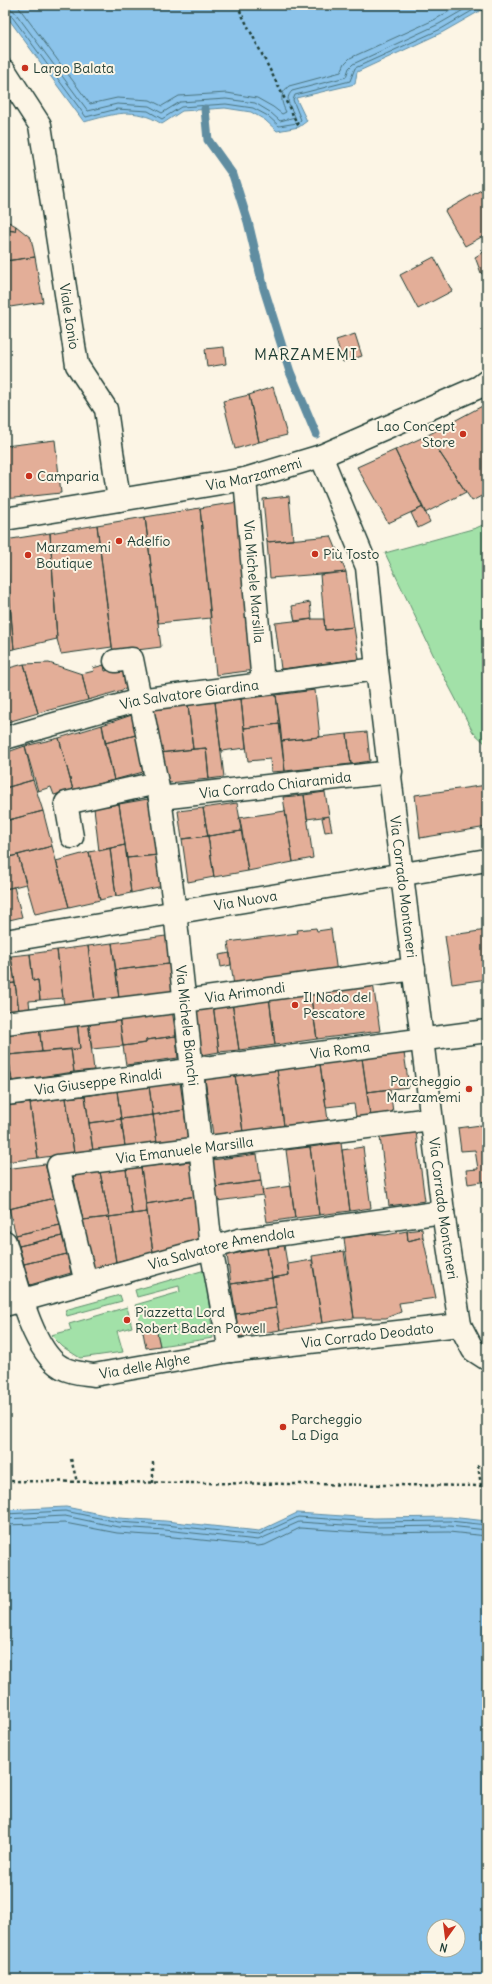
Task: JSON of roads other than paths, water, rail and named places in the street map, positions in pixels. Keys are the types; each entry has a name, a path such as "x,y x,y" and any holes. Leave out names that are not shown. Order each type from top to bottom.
{"street":[{"name":"Viale Ionio","path":"5,71 40,125 77,365 106,409 119,500"},
{"name":"Via Marzamemi","path":"5,519 245,478 321,456 479,387 487,381"},
{"name":"Via Corrado Montoneri","path":"321,456 367,567 431,1118 460,1325"},
{"name":"Via Michele Marsilla","path":"245,478 263,684"},
{"name":"Via Michele Bianchi","path":"115,661 132,659 158,790 175,912 211,1248 230,1351"},
{"name":"Via Salvatore Giardina","path":"5,738 139,700 378,668"},
{"name":"Via Corrado Chiaramida","path":"72,837 66,803 158,790 391,772"},
{"name":"Via Nuova","path":"5,941 402,876 487,860"},
{"name":"Via Arimondi","path":"5,1023 184,1001 414,969"},
{"name":"Via Roma","path":"192,1070 487,1031"},
{"name":"Via Giuseppe Rinaldi","path":"5,1094 192,1070"},
{"name":"Via Emanuele Marsilla","path":"86,1283 58,1166 431,1118"},
{"name":"Via Salvatore Amendola","path":"14,1303 239,1240 443,1212"},
{"path":"5,1242 14,1303"},
{"name":"Via delle Alghe","path":"14,1303 48,1357 60,1367 73,1372 94,1374 230,1351"},
{"name":"Via Corrado Deodato","path":"230,1351 460,1325"},
{"path":"460,1325 473,1350 487,1359"}],"water":[{"path":"5,5 487,5 487,7 443,32 357,72 355,84 296,98 307,121 299,127 277,131 265,120 251,112 225,108 182,111 162,124 152,118 133,113 115,114 84,122 5,14"},
{"path":"66,1507 119,1518 165,1521 259,1531 297,1513 374,1518 450,1517 487,1521 487,1979 5,1979 5,1510"}],"waterway":[{"path":"205,109 208,140 233,175 248,222 264,289 290,372 316,434"}],"place":[{"name":"Largo Balata","path":"25,68"},
{"name":"Lao Concept Store","path":"463,434"},
{"name":"Camparia","path":"29,476"},
{"name":"Adelfio","path":"119,541"},
{"name":"Più Tosto","path":"315,554"},
{"name":"Marzamemi Boutique","path":"28,555"},
{"name":"Il Nodo del Pescatore","path":"295,1005"},
{"name":"Parcheggio Marzamemi","path":"469,1089"},
{"name":"Piazzetta Lord Robert Baden Powell","path":"127,1320"},
{"name":"Parcheggio La Diga","path":"283,1427"}],"district":[{"name":"MARZAMEMI","path":"306,354"}]}
